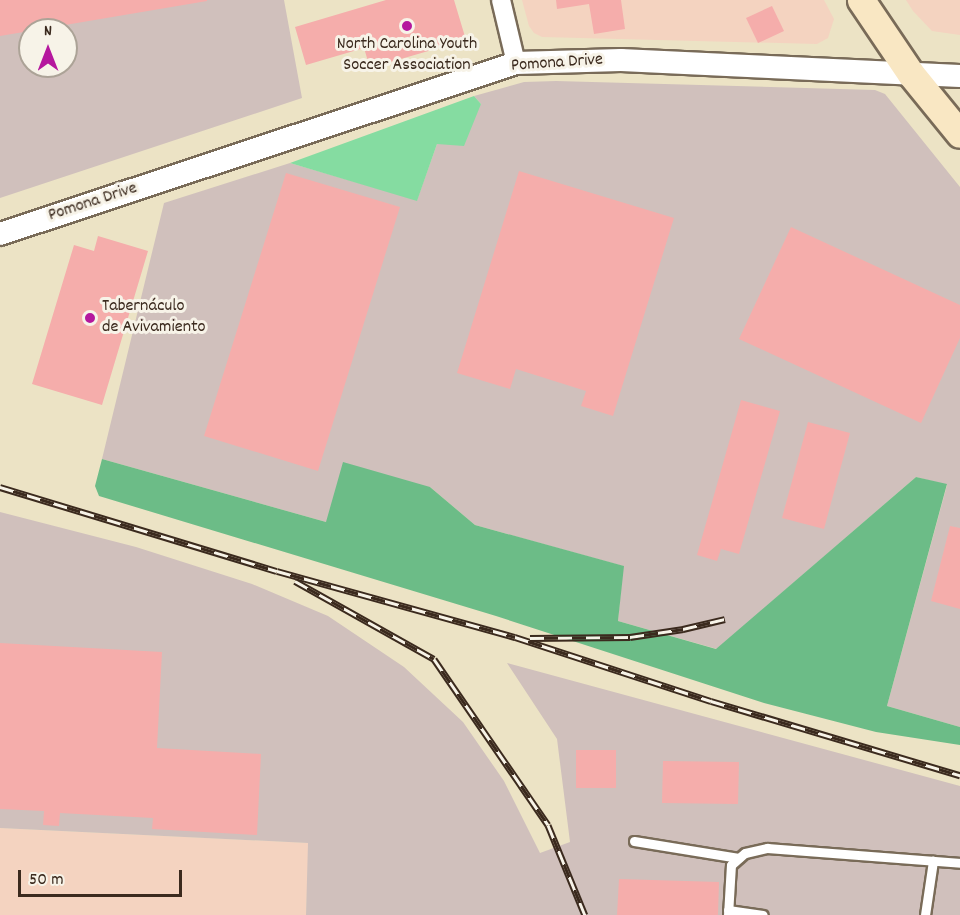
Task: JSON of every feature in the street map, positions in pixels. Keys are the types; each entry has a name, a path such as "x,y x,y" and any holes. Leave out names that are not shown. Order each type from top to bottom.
{"main road":[{"path":"861,0 911,74 960,134"}],"street":[{"path":"501,0 516,63"},
{"name":"Pomona Drive","path":"0,234 516,63 621,60 960,76"}],"lane":[{"path":"634,841 739,858"},
{"path":"763,915 728,912 731,865 745,852 767,848 960,863"},
{"path":"926,915 933,861"}],"shaded area":[{"path":"0,0 284,0 302,98 0,198"},
{"path":"522,0 824,0 834,19 828,38 817,44 542,37 534,33 529,26"},
{"path":"906,0 960,0 960,35 932,31"},
{"path":"524,82 875,90 885,94 960,187 960,727 887,706 947,485 916,477 717,649 618,621 623,566 475,525 430,487 326,522 102,459 164,203 290,163 417,200 437,144 481,104 474,96"},
{"path":"0,512 136,547 252,584 328,616 404,667 463,722 504,781 540,853 570,842 557,739 507,663 960,786 960,915 306,915 308,843 0,828"},
{"path":"0,828 309,843 306,915 0,915"}],"green space":[{"path":"474,96 481,104 464,146 437,144 417,201 290,163"},
{"path":"102,459 326,522 343,462 430,487 475,525 624,566 618,621 716,649 916,477 947,484 887,706 960,727 960,745 876,732 764,703 496,616 99,496 95,486"}],"building":[{"path":"0,0 207,0 78,23 78,18 18,18 18,33 0,36"},
{"path":"386,0 454,0 466,40 370,68 364,48 306,65 295,27"},
{"path":"556,0 621,0 625,29 594,34 589,4 557,9"},
{"path":"772,6 784,31 758,43 746,18"},
{"path":"519,171 674,218 613,416 581,406 586,391 516,369 510,389 457,373"},
{"path":"286,173 400,207 318,471 204,436"},
{"path":"791,227 960,305 960,338 921,423 739,339"},
{"name":"Tabernáculo de Avivamiento","path":"98,236 148,251 102,405 32,384 74,245 94,251"},
{"path":"741,400 780,411 739,554 721,549 717,561 697,555"},
{"path":"808,422 850,433 824,529 782,518"},
{"path":"950,526 960,528 960,609 931,601"},
{"path":"0,643 162,652 157,748 261,754 257,835 152,829 153,818 60,813 59,826 43,825 44,811 0,809"},
{"path":"576,750 616,750 616,788 576,788"},
{"path":"663,761 739,762 738,804 662,803"},
{"path":"619,879 719,882 718,915 617,915"}],"railway":[{"path":"0,487 277,571 515,637 711,701 960,775"},
{"path":"295,581 434,659 548,825 585,915"},
{"path":"530,638 630,637 683,629 725,619"}],"place":[{"name":"North Carolina Youth Soccer Association","path":"407,26"},
{"name":"Tabernáculo de Avivamiento","path":"90,318"}]}
